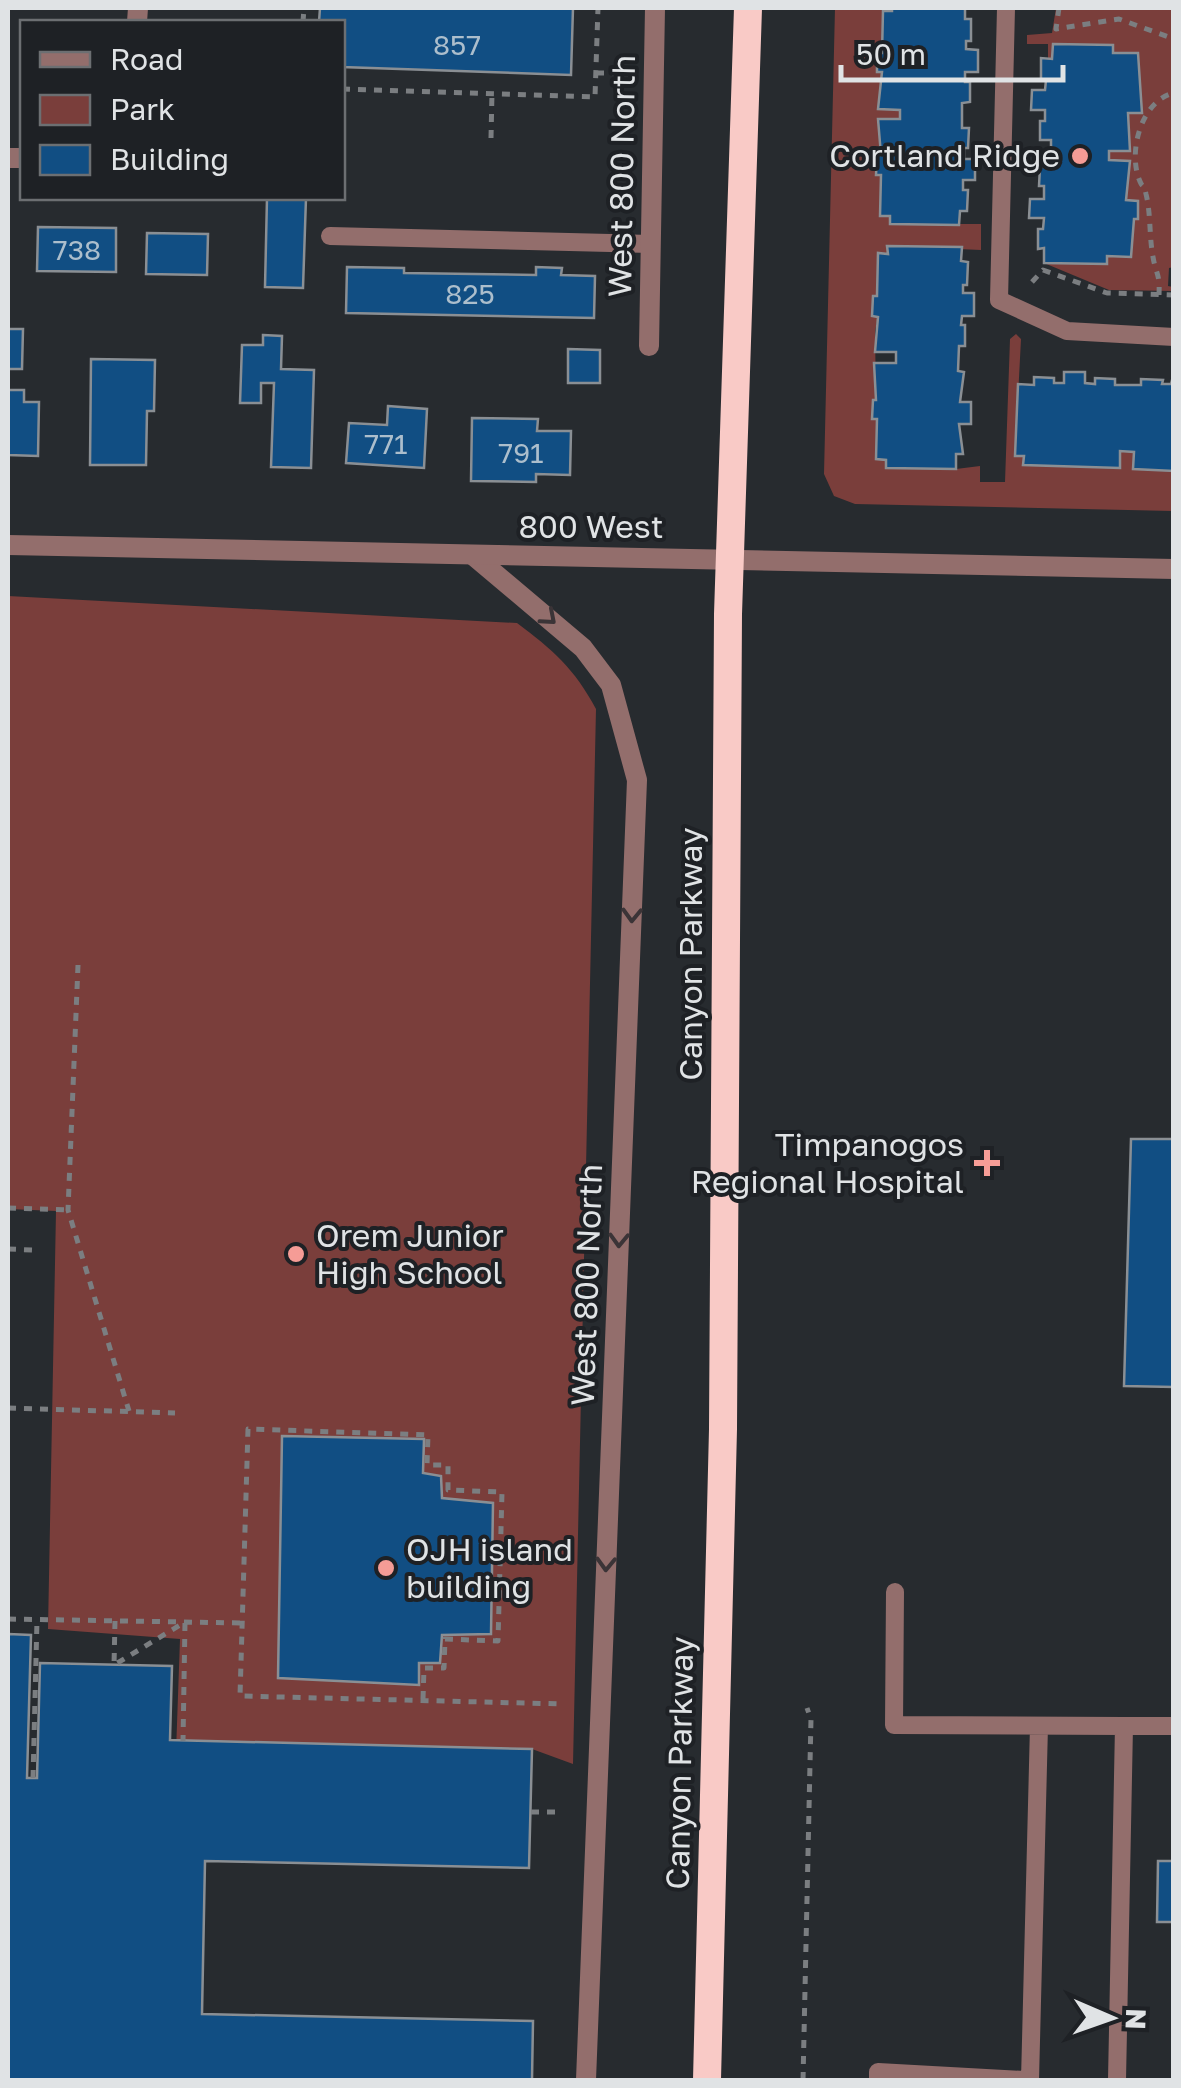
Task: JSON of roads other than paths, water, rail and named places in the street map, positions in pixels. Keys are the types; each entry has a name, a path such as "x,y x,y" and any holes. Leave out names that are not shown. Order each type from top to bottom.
{"highway":[{"name":"Canyon Parkway","path":"707,2080 723,1428 729,558 748,8"}],"street":[{"name":"West 800 North","path":"649,346 655,8"},
{"name":"800 West","path":"8,545 1174,569"},
{"name":"West 800 North","path":"474,556 583,648 611,684 637,780 586,2080"}],"lane":[{"path":"1006,8 999,300 1067,332 1174,337"},
{"path":"330,236 651,244"},
{"path":"895,1592 894,1725 1174,1726"},
{"path":"878,2080 878,2072 1027,2080 1039,1726"},
{"path":"1118,2080 1124,1726"}],"place":[{"name":"Cortland Ridge","path":"1080,156"},
{"name":"Timpanogos Regional Hospital","path":"987,1163"},
{"name":"Orem Junior High School","path":"296,1254"},
{"name":"OJH island building","path":"386,1568"}]}
